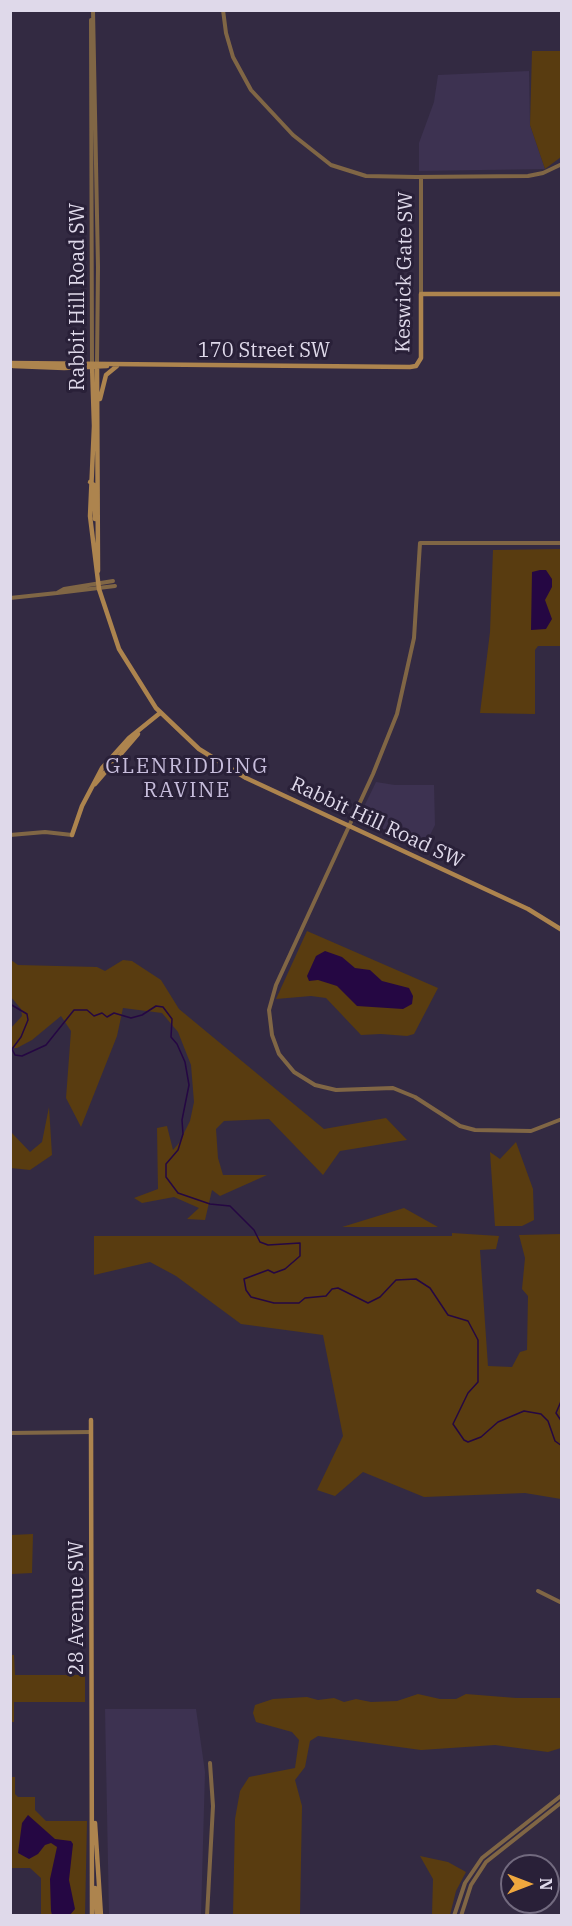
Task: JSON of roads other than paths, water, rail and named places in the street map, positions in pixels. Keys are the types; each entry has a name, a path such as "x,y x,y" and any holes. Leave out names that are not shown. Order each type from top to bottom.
{"main road":[{"path":"421,294 561,294"},
{"name":"Keswick Gate SW","path":"416,366 421,358 421,294"},
{"name":"170 Street SW","path":"10,364 416,366"},
{"path":"98,420 103,382 109,371 120,365"},
{"name":"Rabbit Hill Road SW","path":"95,366 98,420 99,586"},
{"name":"Rabbit Hill Road SW","path":"95,366 90,482 91,527 99,586 109,625 121,653 137,682 160,713 199,749 236,772 528,909 561,930"},
{"path":"90,482 94,484 98,533"},
{"path":"72,836 91,788 110,758 129,738 138,734 160,713"},
{"name":"28 Avenue SW","path":"91,1420 92,1867 97,1916"},
{"name":"28 Avenue SW","path":"93,1797 97,1916"}],"street":[{"name":"Rabbit Hill Road SW","path":"92,10 98,267 95,366"},
{"path":"223,10 228,43 245,81 260,102 313,153 331,165 361,175 421,177 528,176 546,172 561,164"},
{"name":"Keswick Gate SW","path":"421,177 421,294"},
{"path":"561,543 420,543 416,622 408,678 388,740 272,996 270,1026 275,1044 284,1062 298,1076 324,1088 386,1087 407,1093 452,1122 475,1130 531,1131 561,1119"},
{"path":"12,596 57,593 64,588 114,584"},
{"path":"10,835 45,832 72,836"},
{"path":"10,1433 91,1432"},
{"path":"538,1591 561,1603"},
{"path":"207,1916 213,1806 210,1763"},
{"path":"454,1916 461,1890 482,1858 561,1795"},
{"path":"461,1916 471,1885 486,1862 561,1802"}],"waterway":[{"path":"10,1004 27,1014 28,1020 21,1037 12,1049 15,1055 22,1056 46,1045 74,1010 87,1010 94,1016 102,1013 107,1017 114,1013 131,1018 142,1015 156,1006 163,1007 172,1019 171,1037 177,1044 185,1062 189,1085 182,1120 183,1134 178,1150 166,1164 166,1177 178,1193 210,1204 230,1206 254,1230 260,1242 268,1245 300,1243 300,1256 285,1269 274,1273 268,1270 244,1279 246,1290 251,1297 274,1303 299,1303 305,1298 326,1296 332,1289 338,1288 368,1303 380,1297 396,1280 416,1279 430,1288 448,1315 468,1321 478,1340 478,1382 468,1393 453,1424 464,1440 468,1442 481,1437 498,1422 524,1411 541,1414 548,1421 555,1441 562,1446"},
{"path":"562,1399 556,1413 562,1422"}],"district":[{"name":"GLENRIDDING RAVINE","path":"187,779"}]}
